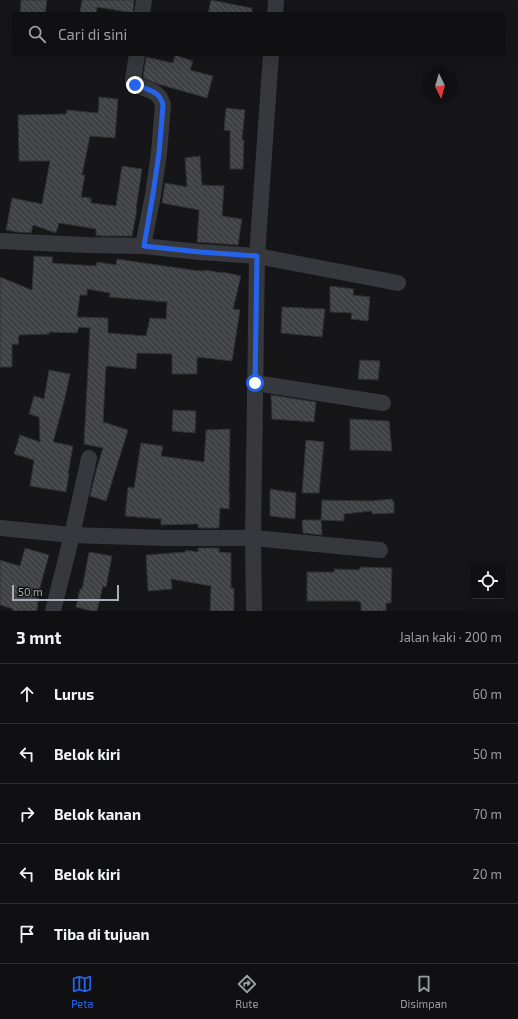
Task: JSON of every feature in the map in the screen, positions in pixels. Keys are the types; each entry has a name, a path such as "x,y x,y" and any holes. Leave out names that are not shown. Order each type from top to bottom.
{"street":[{"path":"142,12 144,0"},
{"path":"275,12 276,0"},
{"path":"136,56 133,83 156,93 162,100 163,105 159,153 144,246"},
{"path":"254,611 253,538 257,256 271,56"},
{"path":"0,241 144,246 257,256 398,283"},
{"path":"255,383 383,403"},
{"path":"53,611 89,458"},
{"path":"0,528 72,535 166,538 253,538 380,550"}],"building":[{"path":"21,0 47,0 45,12 20,12"},
{"path":"82,0 134,0 133,12 97,7 96,12 80,12"},
{"path":"211,0 252,8 252,12 208,12"},
{"path":"175,56 178,56 193,61 190,70 213,76 207,98 158,84 143,78 146,57 173,63"},
{"path":"99,97 118,99 115,138 90,136 82,175 85,175 81,197 91,198 91,203 116,206 122,166 142,169 132,236 96,235 96,229 59,223 56,233 33,225 31,233 6,230 12,198 42,204 50,161 19,161 18,115 66,114 67,110 98,113"},
{"path":"226,108 245,110 242,140 244,140 243,169 230,169 230,131 224,130"},
{"path":"200,156 202,185 224,186 222,216 242,219 238,245 197,242 199,210 162,203 165,183 187,187 185,158"},
{"path":"34,256 53,257 52,263 96,266 97,262 116,265 117,259 192,270 223,272 241,276 233,309 240,310 232,361 197,357 197,374 172,374 172,354 137,353 136,369 106,366 103,422 128,430 106,501 90,496 103,448 84,444 90,328 79,327 77,333 49,332 49,334 19,335 18,345 12,344 12,367 0,367 0,277 32,290","holes":["87,289 110,293 109,297 167,302 166,319 150,318 146,336 108,333 108,318 77,317 80,295 87,295"]},
{"path":"330,286 354,289 353,295 370,297 368,321 351,319 352,313 330,312"},
{"path":"282,307 325,309 322,337 281,333"},
{"path":"360,360 380,361 378,380 358,379"},
{"path":"49,370 70,374 53,442 73,446 66,492 30,486 34,460 14,454 20,435 40,442 39,417 29,414 34,396 44,399"},
{"path":"271,395 316,402 314,422 272,419"},
{"path":"173,410 196,411 195,433 172,431"},
{"path":"350,419 389,421 392,451 350,450"},
{"path":"230,429 229,509 220,508 219,528 198,528 198,524 161,525 161,519 125,516 128,487 134,488 141,443 163,446 161,456 204,462 206,430"},
{"path":"306,440 324,442 319,493 302,493"},
{"path":"270,489 296,493 295,519 270,516"},
{"path":"392,499 392,501 394,501 394,513 372,514 372,511 344,514 344,521 321,520 322,500 371,501"},
{"path":"302,520 321,520 322,535 303,533"},
{"path":"25,548 49,555 39,591 37,611 13,611 13,609 0,605 0,560 20,566"},
{"path":"198,548 219,548 219,552 231,553 231,588 234,588 234,611 210,611 211,586 171,579 172,589 148,591 146,555 185,552 186,550 198,552"},
{"path":"89,552 112,556 106,587 103,586 97,611 76,607 80,589 82,589"},
{"path":"360,567 392,568 391,603 386,603 386,611 361,611 361,602 358,602 359,601 307,601 307,572 334,572 334,569 359,570"}],"route":[{"path":"135,85 156,93 162,100 163,105 159,153 144,246 257,256 255,383"}]}
